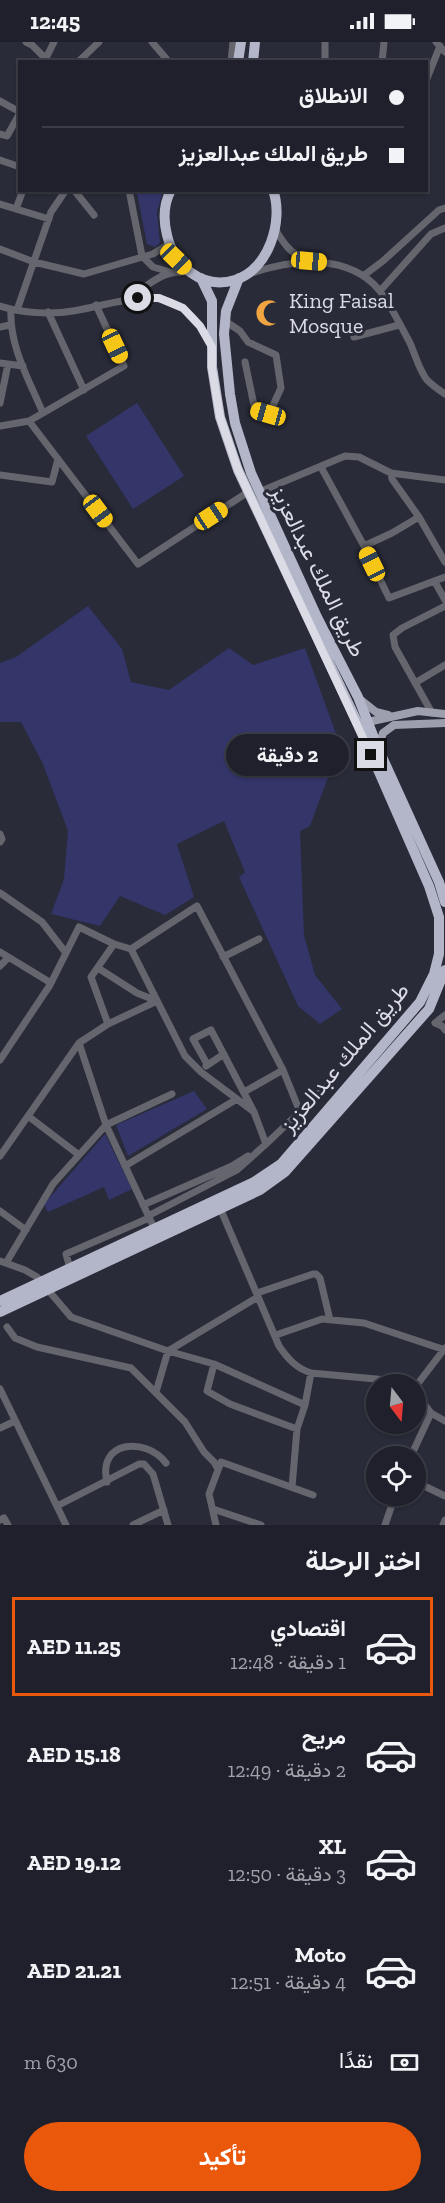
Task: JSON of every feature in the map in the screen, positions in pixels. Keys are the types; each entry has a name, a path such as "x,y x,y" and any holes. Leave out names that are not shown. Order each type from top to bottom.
{"highway":[{"path":"238,60 241,42"},
{"path":"253,60 255,42"},
{"path":"170,192 164,213 169,244 176,259 189,272 201,278 218,282 243,276"},
{"path":"274,192 277,222 275,228"},
{"name":"طريق الملك عبدالعزيز","path":"0,1312 150,1221 254,1182 281,1164 420,1002 434,974 439,954 439,917 429,886 364,727 254,492 251,473 235,423 226,364 225,321 230,298 243,276 261,261 271,243 275,228"},
{"name":"طريق الملك عبدالعزيز","path":"201,278 212,301 212,368 220,417 238,470 254,492 358,697 364,727 378,748 439,882 445,902"},
{"name":"طريق الملك عبدالعزيز","path":"0,1301 44,1285 260,1190 285,1172 429,1009 445,970"}],"main road":[{"path":"358,697 376,712 394,715"},
{"path":"364,727 394,715 418,711 445,714"},
{"path":"364,727 445,723"},
{"path":"378,748 383,733 394,725"}],"street":[{"path":"26,42 46,60 54,42"},
{"path":"80,60 99,42"},
{"path":"152,42 167,60"},
{"path":"231,60 233,42"},
{"path":"325,42 325,60"},
{"path":"382,60 384,42"},
{"path":"428,76 440,47"},
{"path":"0,101 18,111"},
{"path":"0,134 7,136 18,116"},
{"path":"0,160 18,166"},
{"path":"16,209 22,192"},
{"path":"43,413 16,351 10,325 49,219 65,192"},
{"path":"76,192 94,215"},
{"path":"129,192 142,256 153,267 170,273"},
{"path":"0,204 49,219"},
{"path":"363,276 439,210 445,208"},
{"path":"275,228 294,255 309,261 348,268 363,276 380,291 426,378 445,394"},
{"path":"380,291 431,234 445,228"},
{"path":"0,249 34,262 84,274 153,254 169,244"},
{"path":"243,276 291,262 309,261"},
{"path":"119,300 138,292 159,276 189,272"},
{"path":"0,306 14,310 72,311 119,300 159,298 171,302 191,315 212,347"},
{"path":"0,426 29,421 124,366 96,305"},
{"path":"48,312 84,390"},
{"path":"225,321 240,331 248,342 276,355 280,388 268,414 255,411 245,362"},
{"path":"0,327 10,325"},
{"path":"354,337 399,325"},
{"path":"0,363 23,366"},
{"path":"0,404 8,364"},
{"path":"29,421 138,564 254,492 345,456 359,457 390,473 445,480"},
{"path":"0,476 51,482 58,459"},
{"path":"321,467 364,546 388,598 445,578"},
{"path":"390,473 445,562"},
{"path":"364,546 419,517"},
{"path":"435,582 445,600"},
{"path":"432,713 395,647 393,635 445,606"},
{"path":"415,683 445,665"},
{"path":"0,834 2,839 0,842"},
{"path":"0,893 42,922 66,953"},
{"path":"131,949 197,906 283,1070 300,1112"},
{"path":"0,1058 51,983 79,927 114,944 131,949 185,1056 201,1072 254,1112"},
{"path":"223,957 259,939"},
{"path":"108,1024 92,977 114,944"},
{"path":"0,952 51,983"},
{"path":"0,966 8,958"},
{"path":"98,968 138,993 157,1001"},
{"path":"0,1156 79,1043 108,1024 157,1001"},
{"path":"435,1023 445,1015"},
{"path":"417,1023 435,1023 445,1030"},
{"path":"207,1064 193,1039 211,1030 254,1112 266,1144"},
{"path":"79,1043 106,1125 150,1221 237,1170 328,1085"},
{"path":"201,1072 207,1064 224,1054"},
{"path":"244,1092 283,1070"},
{"path":"172,1094 106,1125 53,1184 26,1230 3,1262 25,1270 44,1285 71,1317 168,1352 214,1364 305,1405"},
{"path":"125,1166 237,1099"},
{"path":"28,1116 79,1155"},
{"path":"143,1205 232,1166 266,1144"},
{"path":"220,1208 279,1346 290,1361 302,1370 311,1373 366,1378"},
{"path":"0,1211 26,1230"},
{"path":"156,1392 168,1352 257,1295 316,1274 320,1278 330,1320"},
{"path":"276,1335 322,1319 364,1323 445,1349 425,1374"},
{"path":"7,1328 15,1338 37,1347 131,1368 185,1422 218,1469"},
{"path":"214,1364 207,1391 230,1404 297,1429"},
{"path":"292,1487 297,1429 305,1405 311,1373"},
{"path":"0,1389 66,1525"},
{"path":"426,1406 432,1413 445,1421"},
{"path":"416,1446 432,1413"},
{"path":"0,1428 15,1421"},
{"path":"107,1482 105,1474 107,1461 111,1456 129,1446 144,1447 157,1453 166,1463"},
{"path":"216,1525 209,1494 221,1462 313,1495"},
{"path":"57,1506 139,1464 144,1464 153,1474 168,1525"},
{"path":"426,1487 445,1496"},
{"path":"385,1525 392,1506"},
{"path":"213,1509 261,1525"},
{"path":"133,1525 164,1510"},
{"path":"0,1520 4,1518 8,1525"},
{"path":"443,1525 445,1520"}],"shaded area":[{"path":"163,192 157,212 160,243 155,247 147,244 137,193"},
{"path":"137,403 184,476 133,509 86,436"},
{"path":"88,606 122,649 131,682 169,690 229,648 253,665 305,648 340,745 310,826 300,831 304,935 315,975 342,1009 320,1024 298,1006 239,877 245,872 224,821 177,844 194,897 165,915 120,896 100,926 51,914 64,879 68,831 43,764 21,722 0,722 0,663 16,657"},
{"path":"194,1091 207,1109 128,1156 116,1125"},
{"path":"105,1134 132,1189 109,1200 104,1187 48,1212 44,1204"}],"place":[{"name":"King Faisal Mosque","path":"269,313"}],"route":[{"path":"138,298 159,298 183,308 200,326 212,347 212,368 220,417 238,470 371,755"}]}
